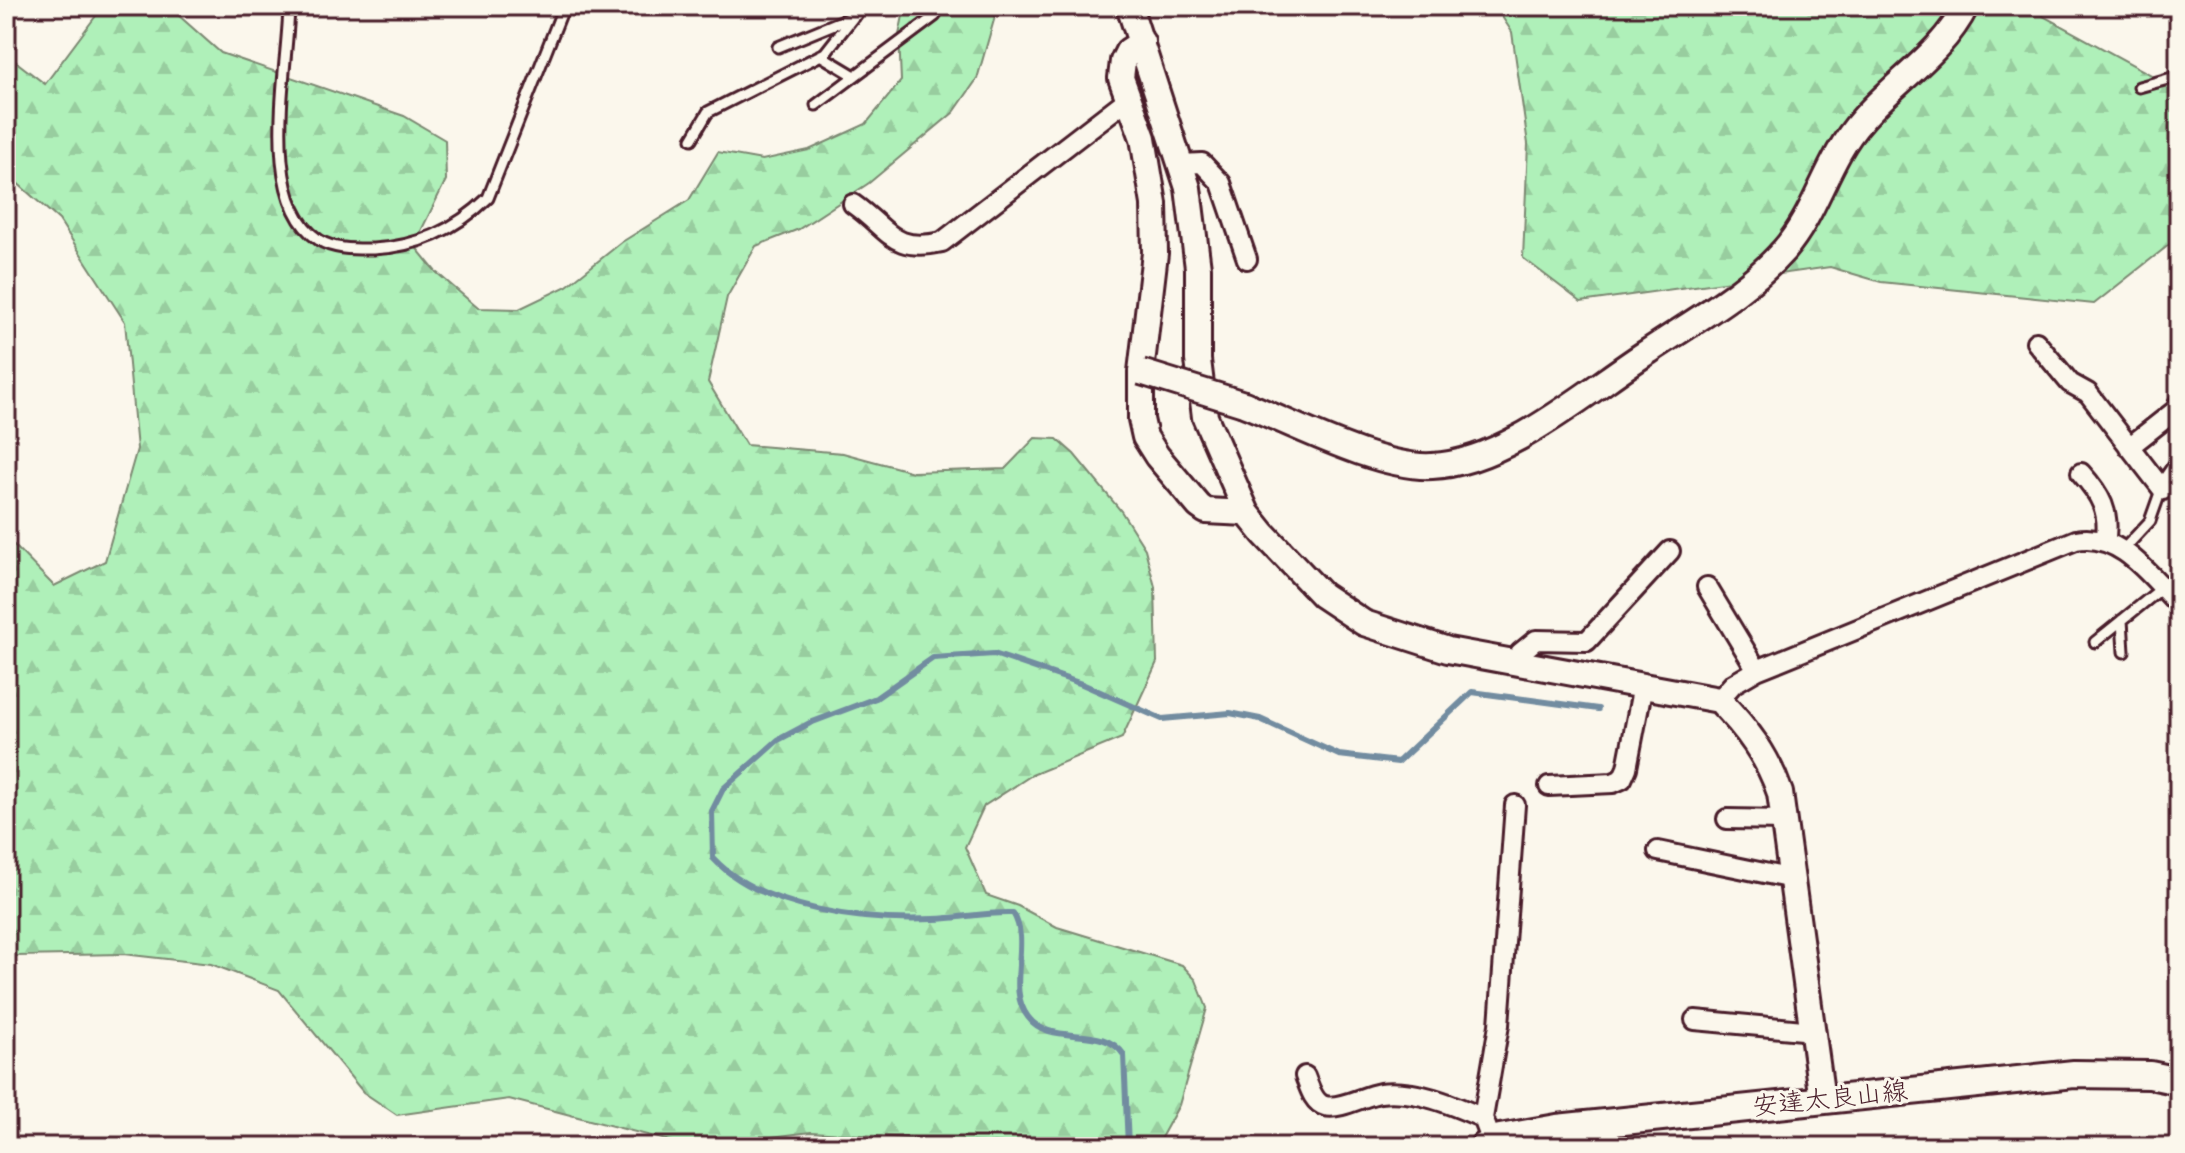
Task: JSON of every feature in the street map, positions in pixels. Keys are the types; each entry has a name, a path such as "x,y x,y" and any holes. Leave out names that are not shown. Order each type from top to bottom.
{"main road":[{"name":"安達太良山線","path":"1486,1136 2074,1074 2150,1075 2179,1081"}],"street":[{"path":"1129,6 1182,164 1196,245 1200,389 1205,417 1247,513 1322,595 1364,623 1448,650 1719,700 1747,728 1765,755 1780,793 1822,1100"},
{"path":"1141,372 1244,404 1392,461 1432,467 1472,459 1525,433 1751,282 1785,249 1806,219 1819,188 1862,119 1937,50 1953,31 1966,6"},
{"path":"1142,42 1128,51 1121,78 1143,138 1154,204 1151,299 1141,372 1141,419 1145,437 1172,477 1206,511 1247,513"},
{"path":"853,204 909,247 942,242 1129,98"},
{"path":"1182,164 1202,163 1221,183 1247,259"},
{"path":"2036,342 2070,383 2088,393 2163,490"},
{"path":"2129,447 2176,410 2179,403"},
{"path":"2081,473 2103,502 2108,527 2105,542"},
{"path":"1719,700 1733,684 1757,670 2056,547 2083,539 2105,542 2122,551 2179,605"},
{"path":"1514,664 1520,653 1536,640 1587,641 1670,551"},
{"path":"1707,587 1757,670"},
{"path":"1549,786 1613,783 1622,779 1627,768 1643,685"},
{"path":"1305,1076 1316,1102 1323,1106 1333,1107 1381,1093 1412,1093 1486,1136 1499,1025 1515,805"},
{"path":"1727,819 1785,820"},
{"path":"1658,851 1793,879"},
{"path":"1695,1020 1814,1031"}],"lane":[{"path":"289,6 281,152 292,206 299,221 321,242 365,249 387,248 435,236 465,221 488,198 564,6"},
{"path":"778,47 859,9"},
{"path":"692,139 708,112 820,55 859,9"},
{"path":"816,105 935,16"},
{"path":"820,55 855,76"},
{"path":"2139,87 2179,76"},
{"path":"2122,551 2150,521 2179,457"},
{"path":"2095,642 2162,588"},
{"path":"2122,620 2124,652"}],"green space":[{"path":"110,6 168,6 221,53 404,116 445,140 446,180 414,245 436,272 478,308 519,309 567,286 622,242 689,200 718,152 762,160 809,150 866,124 901,81 899,35 905,6 998,6 977,79 954,112 869,183 799,229 756,246 727,297 708,382 746,445 843,453 913,472 1005,469 1035,438 1057,439 1074,454 1121,511 1145,549 1155,587 1157,662 1122,738 1032,775 984,806 965,847 986,895 1018,906 1057,927 1182,965 1196,980 1207,1008 1179,1105 1157,1145 1055,1147 811,1132 693,1147 509,1099 397,1115 363,1092 279,990 211,964 123,954 16,956 6,959 6,523 9,540 54,586 105,561 137,449 125,322 59,220 6,173 6,54 45,84 101,9"},
{"path":"1495,6 2044,6 2043,16 2179,90 2179,237 2094,304 1881,282 1830,267 1581,302 1523,258 1528,144 1512,32"}],"waterway":[{"path":"1128,1147 1124,1055 1115,1045 1103,1040 1050,1031 1028,1017 1019,993 1020,938 1013,913 934,919 878,918 816,909 758,890 733,876 713,858 712,811 723,789 778,740 810,723 876,698 933,658 994,654 1082,684 1162,719 1230,713 1260,719 1339,755 1398,762 1472,692 1598,709"}]}
